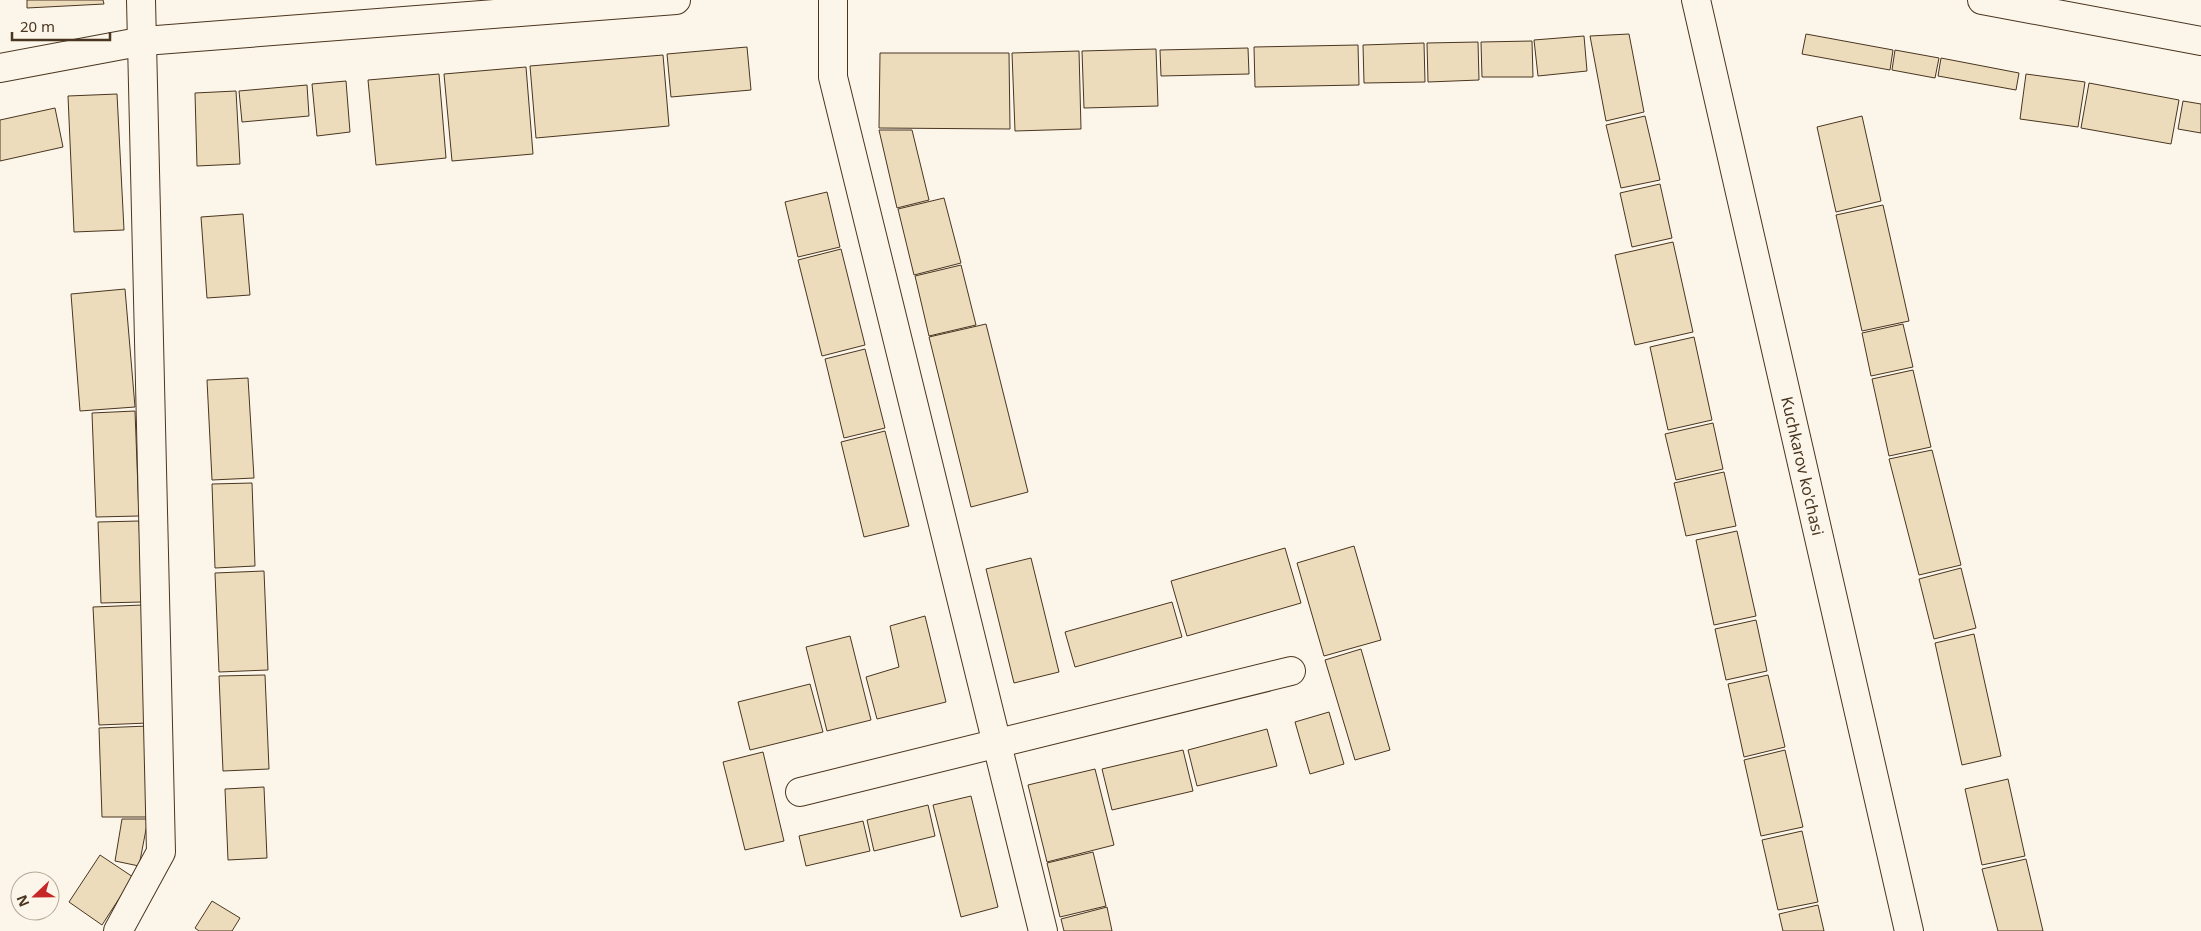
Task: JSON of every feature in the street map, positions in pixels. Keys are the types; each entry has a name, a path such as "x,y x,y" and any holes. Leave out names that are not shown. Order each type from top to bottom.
{"street":[{"path":"118,931 161,852 144,41 141,0"},
{"path":"0,68 144,41 676,0"},
{"path":"833,0 833,77 1042,931"},
{"name":"Kuchkarov ko'chasi","path":"1696,0 1908,931"},
{"path":"1982,0 2201,41"},
{"path":"800,792 1291,671"}],"building":[{"path":"27,0 103,0 104,4 27,8"},
{"path":"1629,34 1644,112 1606,121 1590,36"},
{"path":"1806,34 1893,50 1890,70 1802,54"},
{"path":"1584,36 1587,71 1538,76 1534,40"},
{"path":"1532,41 1533,77 1482,77 1481,42"},
{"path":"1478,42 1479,80 1428,82 1427,43"},
{"path":"1424,43 1425,82 1364,83 1363,45"},
{"path":"1358,45 1359,85 1255,87 1254,47"},
{"path":"747,47 751,90 671,97 667,54"},
{"path":"1248,48 1249,74 1161,76 1160,50"},
{"path":"1156,49 1158,106 1084,108 1082,51"},
{"path":"1895,50 1939,58 1935,78 1892,70"},
{"path":"1079,51 1081,129 1015,131 1012,53"},
{"path":"880,53 1009,53 1010,129 879,128"},
{"path":"663,55 669,126 536,138 530,66"},
{"path":"1941,58 2019,73 2016,90 1938,76"},
{"path":"526,67 533,154 452,161 444,74"},
{"path":"439,74 446,158 376,165 368,80"},
{"path":"2026,74 2085,82 2078,127 2020,119"},
{"path":"346,81 350,132 317,136 312,84"},
{"path":"2089,83 2179,100 2171,144 2081,128"},
{"path":"307,85 309,116 242,122 239,91"},
{"path":"236,91 240,164 197,166 195,93"},
{"path":"117,94 124,230 74,232 68,96"},
{"path":"2183,101 2201,104 2201,133 2178,129"},
{"path":"55,108 63,147 0,161 0,120"},
{"path":"1645,116 1660,180 1621,188 1606,125"},
{"path":"1862,116 1881,201 1836,212 1817,127"},
{"path":"879,130 912,130 929,200 897,208"},
{"path":"1660,184 1672,238 1632,247 1620,193"},
{"path":"827,192 840,247 798,257 785,202"},
{"path":"944,198 961,263 914,275 898,209"},
{"path":"1883,205 1909,321 1862,331 1836,215"},
{"path":"243,214 250,295 207,298 201,217"},
{"path":"1673,242 1693,332 1635,345 1615,255"},
{"path":"841,249 865,345 822,356 798,260"},
{"path":"961,265 976,325 929,336 915,276"},
{"path":"125,289 135,407 80,411 71,294"},
{"path":"986,324 1028,492 971,507 929,337"},
{"path":"1903,324 1913,367 1871,376 1862,333"},
{"path":"1694,337 1712,420 1668,430 1650,347"},
{"path":"865,349 885,428 844,438 825,359"},
{"path":"1913,370 1931,447 1889,456 1872,379"},
{"path":"248,378 254,478 212,480 207,380"},
{"path":"135,411 139,516 96,517 92,413"},
{"path":"1713,423 1723,469 1676,480 1665,434"},
{"path":"885,431 909,526 864,537 841,442"},
{"path":"1932,450 1961,565 1919,575 1889,459"},
{"path":"1724,472 1736,526 1686,536 1674,483"},
{"path":"252,483 255,566 215,568 212,484"},
{"path":"139,521 142,602 101,603 98,522"},
{"path":"1737,531 1756,616 1714,625 1696,540"},
{"path":"1354,546 1381,640 1324,656 1297,563"},
{"path":"1285,548 1301,603 1187,636 1171,581"},
{"path":"1031,558 1059,672 1014,683 986,569"},
{"path":"1961,568 1976,628 1934,639 1919,579"},
{"path":"264,571 268,670 219,672 215,573"},
{"path":"1172,602 1182,637 1075,667 1065,632"},
{"path":"143,605 148,723 99,725 93,607"},
{"path":"925,616 946,702 877,719 866,677 899,667 890,626"},
{"path":"1756,620 1767,671 1726,680 1715,629"},
{"path":"1974,634 2001,756 1962,765 1935,643"},
{"path":"850,636 871,720 827,731 806,647"},
{"path":"1361,649 1390,750 1355,760 1325,660"},
{"path":"265,675 269,769 223,771 219,676"},
{"path":"1768,675 1785,747 1744,757 1728,684"},
{"path":"810,684 823,732 750,750 738,702"},
{"path":"1329,712 1344,764 1310,774 1295,722"},
{"path":"148,726 147,817 102,817 99,728"},
{"path":"1267,729 1277,766 1197,786 1188,750"},
{"path":"1183,750 1193,791 1112,810 1102,769"},
{"path":"1785,750 1803,827 1761,836 1744,760"},
{"path":"763,752 784,841 745,850 723,762"},
{"path":"1095,769 1114,845 1047,862 1028,785"},
{"path":"2008,779 2025,856 1982,865 1965,789"},
{"path":"264,787 267,858 228,860 225,789"},
{"path":"971,796 998,907 961,917 933,805"},
{"path":"928,805 935,836 874,851 867,820"},
{"path":"122,819 148,819 139,866 115,861"},
{"path":"863,821 870,851 806,866 799,836"},
{"path":"1802,831 1818,902 1778,910 1762,840"},
{"path":"1093,852 1106,906 1060,917 1047,863"},
{"path":"100,855 133,877 102,925 69,902"},
{"path":"2026,859 2043,931 1998,931 1982,869"},
{"path":"212,901 240,918 232,931 199,931 195,928"},
{"path":"1818,905 1824,931 1783,931 1779,914"},
{"path":"1107,907 1112,931 1064,931 1061,919"}]}
